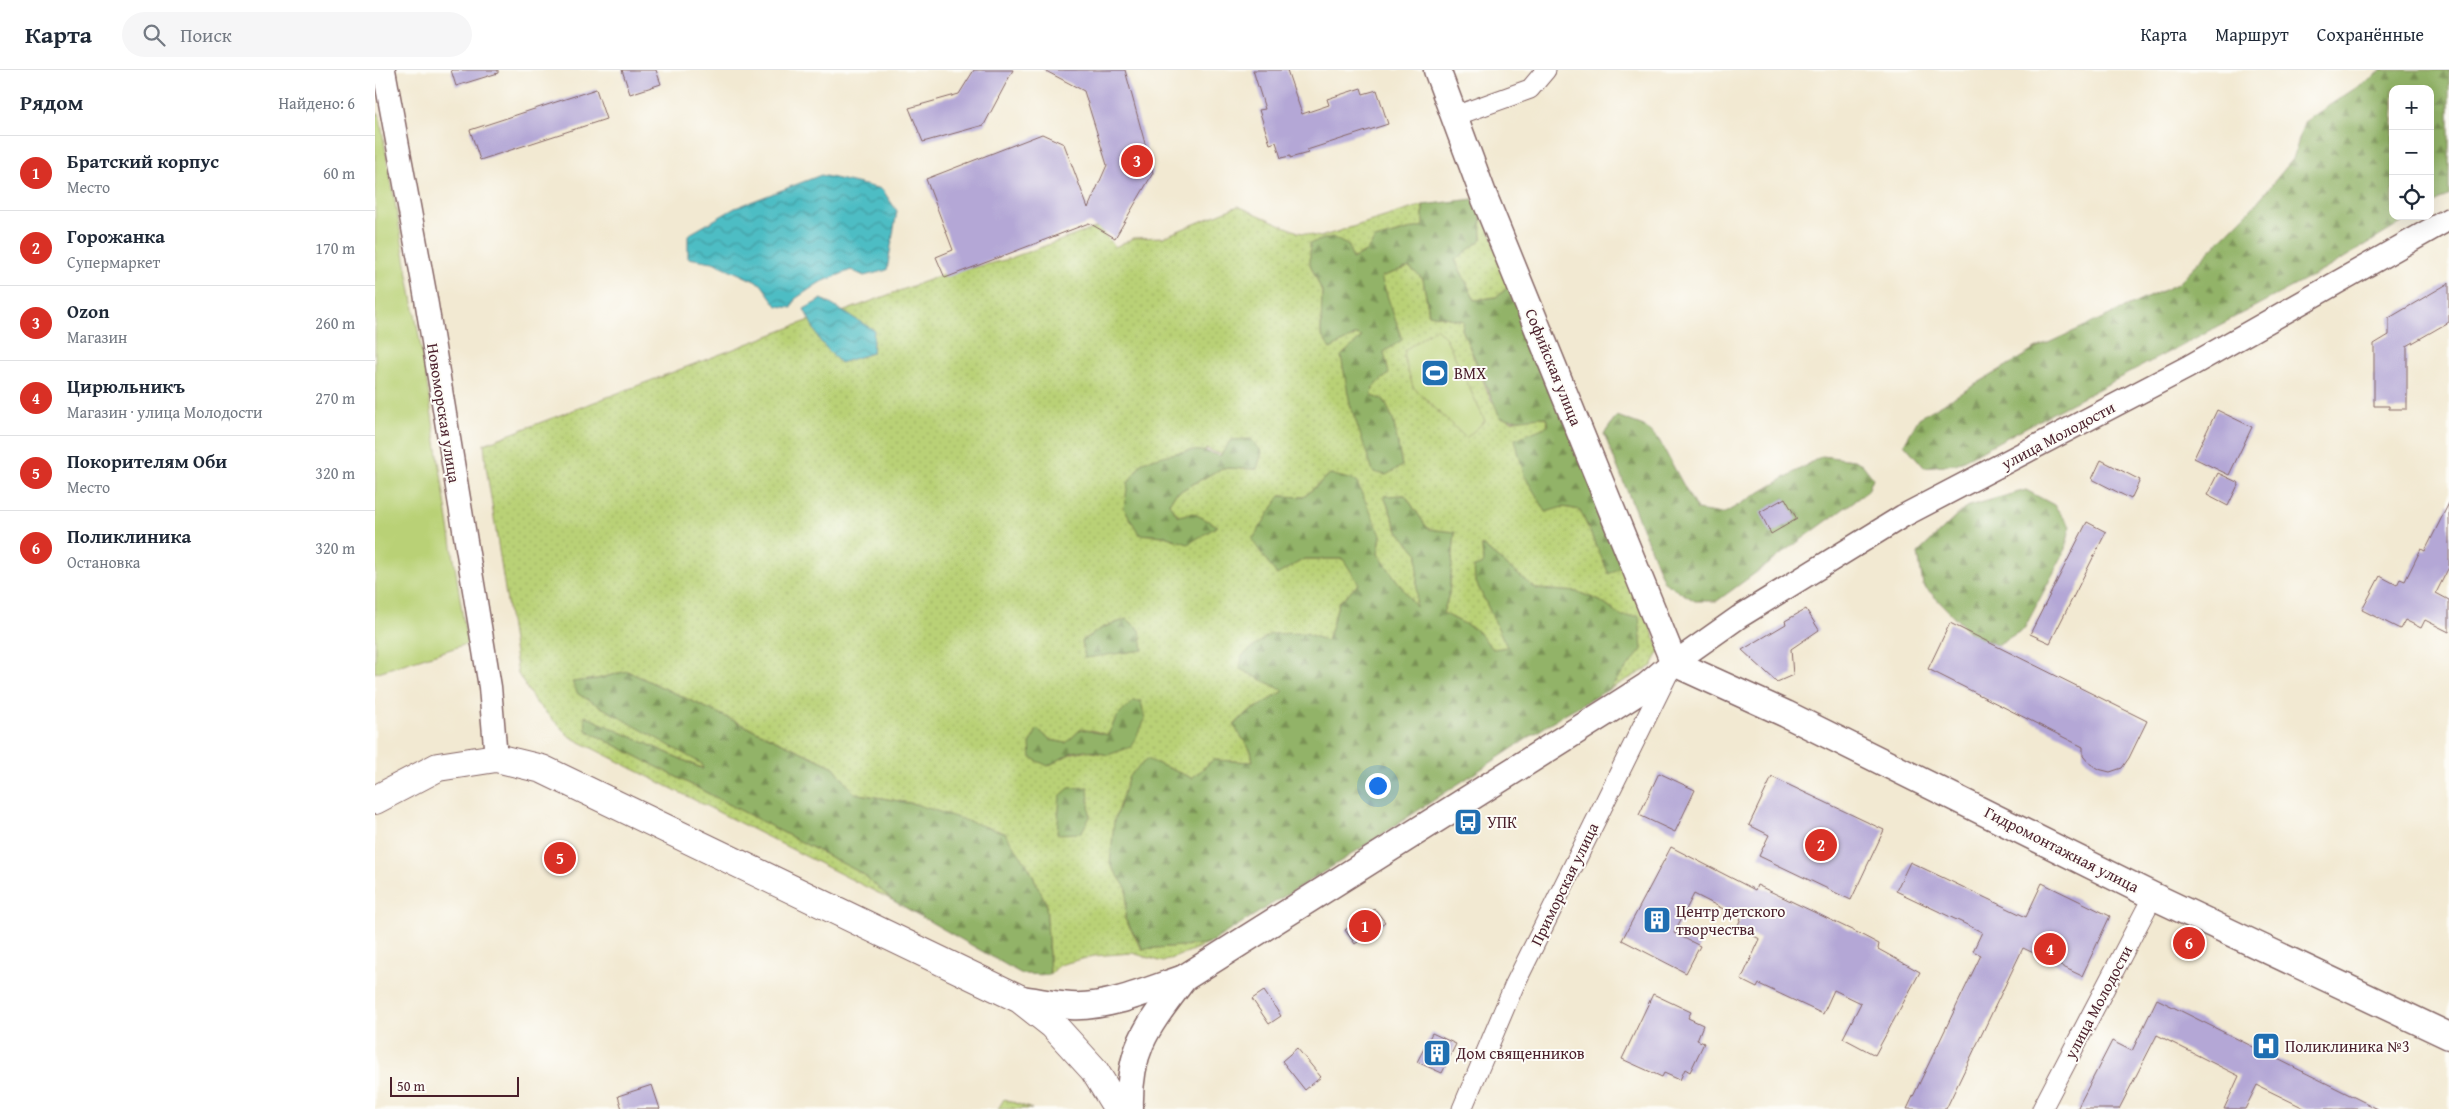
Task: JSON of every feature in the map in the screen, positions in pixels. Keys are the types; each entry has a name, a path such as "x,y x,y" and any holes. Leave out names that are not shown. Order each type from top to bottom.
{"highway":[{"path":"375,800 438,767 496,758 542,769 1021,999 1053,1025 1094,1070 1118,1109"}],"main road":[{"name":"Софийская улица","path":"1437,70 1483,194 1674,663"},
{"name":"Гидромонтажная улица","path":"1674,663 1932,784 2153,896 2449,1036"},
{"path":"1021,999 1071,1006 1095,1004 1131,996 1184,978 1611,710 1647,686 1674,663"},
{"path":"1130,1109 1130,1091 1139,1042 1153,1018 1184,978"}],"street":[{"name":"Новоморская улица","path":"384,70 423,284 490,688 496,758"},
{"path":"1455,116 1530,89 1546,70"},
{"name":"улица Молодости","path":"1674,663 1739,617 1903,516 2188,368 2449,219"},
{"name":"Приморская улица","path":"1462,1109 1514,986 1674,663"},
{"name":"улица Молодости","path":"2042,1109 2153,896"}],"green space":[{"path":"2383,70 2449,70 2449,195 2434,204 2434,85 2389,85 2389,220 2406,220 2326,269 1956,464 1924,467 1904,444 1919,418 2035,349 2177,284 2253,207 2293,159 2304,122"},
{"path":"379,113 425,370 467,644 375,673 375,115"},
{"path":"1473,199 1481,216 1482,239 1455,260 1475,300 1496,297 1517,280 1619,553 1619,568 1609,574 1580,510 1563,507 1546,512 1524,475 1515,439 1548,426 1546,417 1517,419 1500,417 1462,329 1464,321 1429,314 1423,279 1409,267 1381,277 1402,340 1384,352 1389,374 1373,387 1372,396 1384,400 1393,419 1402,466 1386,475 1373,472 1350,404 1341,356 1362,337 1356,335 1330,349 1321,334 1322,291 1310,264 1310,243 1332,237 1349,246 1352,259 1366,252 1375,239 1423,226 1423,205"},
{"path":"1423,205 1423,226 1375,239 1366,252 1351,259 1310,264 1322,291 1321,334 1330,349 1356,334 1362,338 1341,356 1402,466 1393,419 1384,400 1372,396 1384,352 1388,301 1381,277 1409,267 1423,279 1429,314 1464,321 1462,329 1491,400 1511,421 1530,417 1546,417 1563,507 1580,510 1609,574 1619,553 1660,650 1652,666 1608,690 1624,670 1621,616 1600,601 1578,592 1536,589 1482,545 1483,564 1475,580 1508,647 1493,650 1475,629 1443,613 1449,594 1455,533 1428,529 1405,495 1384,496 1398,531 1418,553 1416,608 1378,554 1381,535 1330,474 1304,497 1280,496 1276,575 1304,559 1344,559 1359,584 1339,602 1327,641 1305,633 1241,669 1285,691 1244,715 1234,725 1251,751 1253,762 1213,760 1192,778 1175,771 1110,864 1127,889 1125,919 1142,949 1208,944 1163,962 1132,953 1094,956 1059,965 1050,975 1046,903 1029,868 915,804 854,793 834,767 627,671 597,679 573,682 703,764 704,769 586,717 586,730 863,874 892,900 570,737 535,702 518,674 484,444 810,320 820,341 840,363 872,353 874,330 842,312 942,275 1005,260 1098,227 1115,247 1134,238 1163,237 1238,206 1298,232 1320,237","holes":["1207,449 1257,469 1222,468 1175,494 1168,504 1179,516 1188,543 1164,536 1139,534","1127,619 1143,650 1085,657 1082,641 1102,628","1133,702 1108,755 1083,751 1077,752 1048,766 1037,730 1051,740 1066,743 1091,730 1108,735 1116,718"]},
{"path":"1481,216 1517,280 1496,297 1475,300 1455,260 1482,239"},
{"name":"BMX","path":"1436,328 1446,338 1485,421 1466,438 1413,387 1404,358 1405,350"},
{"path":"1617,416 1644,426 1659,440 1697,510 1723,514 1822,456 1854,460 1862,464 1873,478 1868,491 1717,601 1695,601 1664,582 1604,434"},
{"path":"1251,439 1262,452 1257,469 1222,468 1175,494 1169,504 1178,516 1193,513 1218,526 1188,544 1164,536 1139,534 1124,508 1128,483 1142,462 1191,451 1201,451 1220,456 1231,440"},
{"path":"1330,474 1356,481 1381,535 1378,554 1416,607 1418,554 1398,531 1384,496 1405,495 1428,529 1455,532 1449,594 1443,613 1475,629 1493,649 1507,647 1475,580 1474,567 1483,564 1482,545 1536,589 1578,592 1600,601 1621,616 1639,616 1642,650 1608,690 1566,713 1349,856 1208,944 1143,949 1125,919 1127,889 1110,864 1114,821 1129,776 1147,759 1192,778 1213,760 1253,762 1251,751 1234,726 1244,715 1284,691 1240,669 1242,656 1270,634 1305,633 1327,641 1339,602 1359,584 1343,559 1304,559 1277,575 1252,540 1280,496 1304,497"},
{"path":"2026,490 2054,505 2070,526 2066,549 2024,629 1997,645 1973,636 1923,585 1918,553 1966,507"},
{"path":"1127,619 1140,630 1143,650 1085,658 1082,641 1102,628"},
{"path":"627,671 834,767 854,793 915,804 1005,833 1029,868 1046,903 1050,975 1022,974 892,900 863,874 586,730 585,716 703,769 702,764 578,694 572,682 597,679"},
{"path":"1133,701 1141,701 1145,720 1131,747 1108,755 1085,750 1073,752 1048,766 1031,758 1030,744 1037,729 1051,740 1066,743 1081,729 1108,735 1116,718"},
{"path":"1088,787 1090,817 1081,833 1057,834 1060,796 1069,788"},
{"path":"1004,1099 1032,1109 998,1109"}],"water":[{"path":"821,175 882,189 897,211 887,270 864,276 851,270 819,283 795,299 792,308 777,306 761,284 713,262 688,258 688,235 735,208"},
{"path":"822,299 874,330 872,353 840,363 820,341 804,309"}],"building":[{"path":"451,70 498,70 498,73 456,86"},
{"path":"622,70 656,70 661,84 630,94"},
{"path":"974,70 1013,70 984,125 923,142 909,108 959,94"},
{"path":"1044,70 1125,70 1153,173 1115,238 1089,223 945,278 936,257 953,250 926,179 1042,134 1064,144 1088,208 1107,165 1084,91"},
{"path":"1253,70 1287,70 1302,114 1329,105 1327,99 1361,88 1363,94 1377,90 1388,124 1307,150 1308,153 1290,158 1290,156 1281,158 1276,142 1270,144 1259,110 1265,109"},
{"path":"596,89 606,119 480,160 470,130"},
{"path":"2449,283 2449,322 2407,346 2407,409 2389,409 2389,406 2374,406 2374,344 2389,335 2389,318"},
{"path":"2217,410 2252,427 2229,475 2194,458"},
{"path":"2101,460 2140,480 2131,499 2092,479"},
{"path":"2218,473 2239,483 2228,506 2207,495"},
{"path":"1785,498 1797,519 1771,534 1760,512"},
{"path":"2449,503 2449,567 2436,593 2449,600 2449,632 2425,620 2421,628 2405,620 2400,629 2362,610 2380,576 2397,585 2400,579 2405,581 2421,549 2425,551"},
{"path":"2087,522 2106,532 2050,643 2030,634"},
{"path":"1806,609 1819,630 1791,649 1793,675 1777,682 1742,650 1786,624 1785,621"},
{"path":"1950,623 2147,721 2122,768 2110,772 2098,769 2083,756 2083,747 1928,669"},
{"path":"1659,773 1695,790 1675,832 1639,815"},
{"path":"1772,777 1884,830 1851,900 1759,856 1769,835 1749,825"},
{"path":"1671,847 1755,890 1757,885 1858,933 1879,944 1878,949 1920,972 1875,1055 1843,1038 1861,1003 1834,990 1823,1014 1759,984 1757,988 1741,980 1760,939 1737,928 1741,918 1694,894 1674,933 1700,946 1686,973 1622,940"},
{"path":"1910,862 2026,917 2042,883 2110,916 2082,976 2023,948 1946,1109 1907,1109 1981,955 1973,951 1982,932 1896,891"},
{"path":"1375,909 1385,922 1355,944 1345,930"},
{"path":"1264,991 1281,1016 1269,1024 1252,999"},
{"path":"1653,994 1691,1012 1688,1018 1703,1025 1697,1040 1704,1043 1690,1072 1685,1069 1680,1080 1664,1073 1662,1077 1622,1059"},
{"path":"2157,999 2378,1109 2306,1109 2257,1085 2245,1109 2224,1109 2239,1076 2157,1035 2119,1109 2077,1109 2112,1041 2132,1051"},
{"name":"Дом священников","path":"1432,1033 1456,1044 1442,1073 1417,1062"},
{"path":"1297,1048 1321,1077 1305,1090 1282,1061"},
{"path":"652,1085 660,1109 622,1109 618,1096"}],"place":[{"name":"Ozon","path":"1137,161"},
{"name":"BMX","path":"1435,373"},
{"name":"УПК","path":"1468,822"},
{"name":"Горожанка","path":"1821,845"},
{"name":"Покорителям Оби","path":"560,858"},
{"name":"Центр детского творчества","path":"1657,920"},
{"name":"Братский корпус","path":"1365,926"},
{"name":"Поликлиника","path":"2189,943"},
{"name":"Цирюльникъ","path":"2050,949"},
{"name":"Поликлиника №3","path":"2266,1046"},
{"name":"Дом священников","path":"1437,1053"}]}
